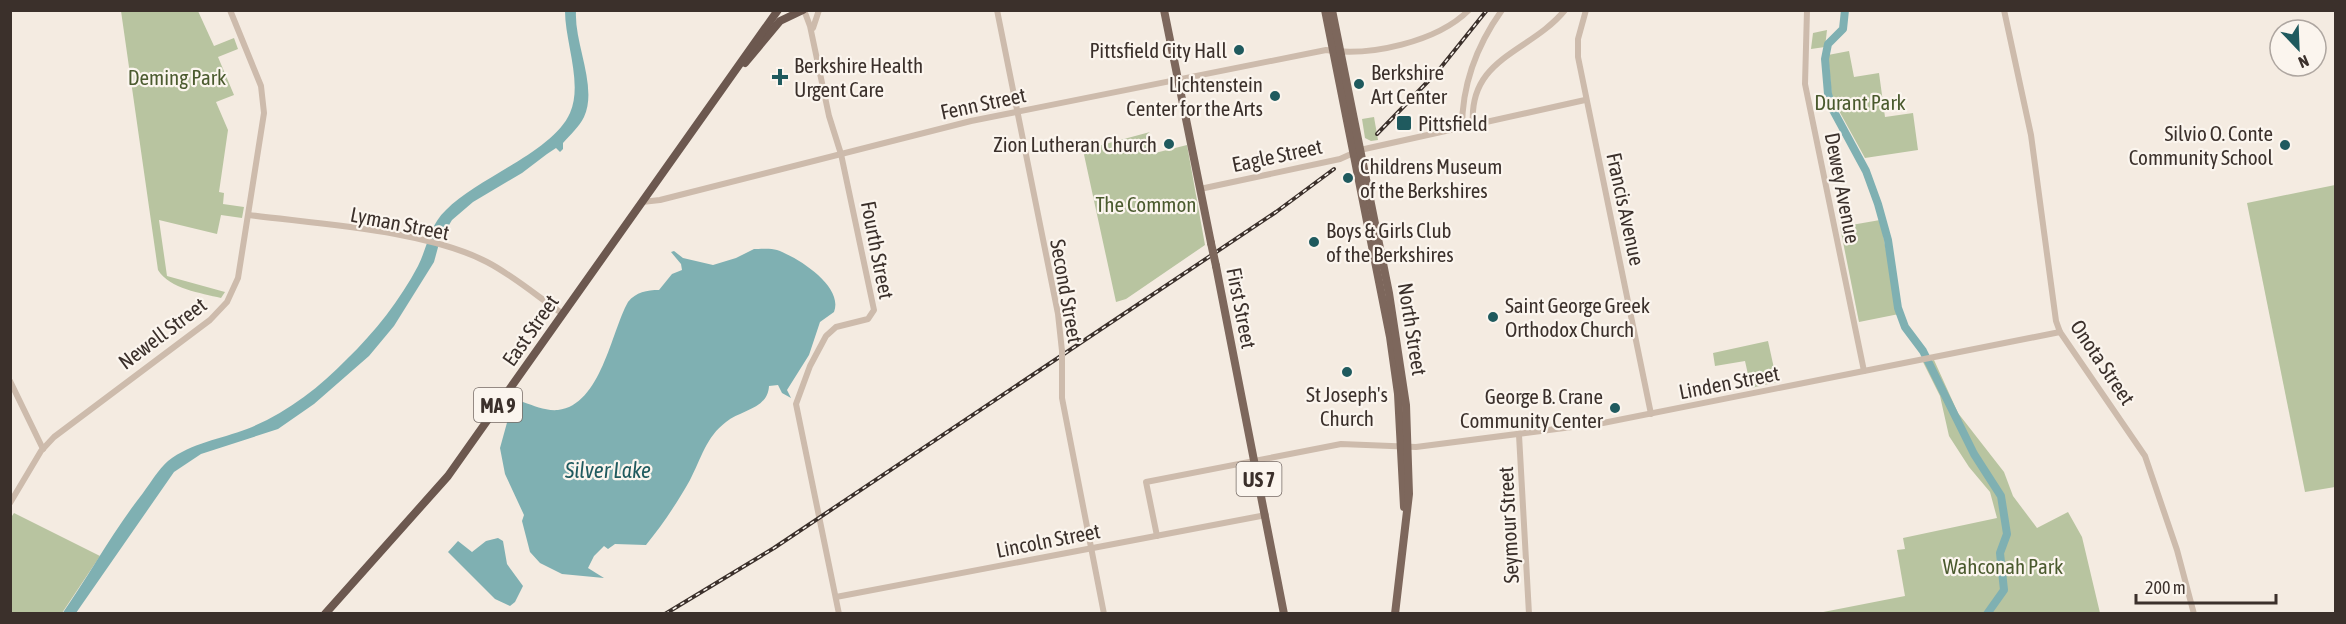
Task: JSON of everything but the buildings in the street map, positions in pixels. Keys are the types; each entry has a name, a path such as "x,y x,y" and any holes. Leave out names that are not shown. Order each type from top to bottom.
{"highway":[{"name":"East Street","path":"727,84 777,24 790,14 803,10"},
{"name":"East Street","path":"325,614 438,488 727,84 776,11"}],"main road":[{"name":"First Street","path":"1164,10 1284,614"},
{"name":"North Street","path":"1325,10 1337,52"},
{"name":"North Street","path":"1332,10 1337,52 1356,152 1399,350 1406,405 1405,447 1409,494 1395,614"}],"street":[{"name":"Newell Street","path":"10,503 43,449 80,416 203,326 222,308 238,278 264,113 261,86 230,10"},
{"name":"Fourth Street","path":"803,10 813,35 829,116 841,154 874,312 868,319 836,327 826,336 805,377 796,405 839,614"},
{"name":"Fourth Street","path":"813,35 814,19 819,10"},
{"name":"Second Street","path":"997,10 1058,314 1062,351 1062,400 1104,614"},
{"name":"Fenn Street","path":"642,202 660,200 1016,112 1314,52 1337,52 1430,37 1453,24 1469,10"},
{"path":"1462,128 1467,83 1486,34 1502,10"},
{"path":"1473,125 1474,102 1481,83 1493,66 1543,34 1565,10"},
{"name":"Francis Avenue","path":"1586,10 1578,39 1578,57 1651,414"},
{"name":"Dewey Avenue","path":"1807,10 1805,84 1864,371"},
{"name":"Onota Street","path":"2004,10 2031,135 2045,250 2060,332 2145,456 2180,558 2194,614"},
{"name":"Eagle Street","path":"1200,189 1585,100"},
{"name":"Lyman Street","path":"249,216 425,241 488,262 563,314"},
{"name":"Linden Street","path":"1157,536 1146,482 1341,444 1405,447 1519,435 1651,414 2060,332"},
{"path":"10,381 43,449"},
{"name":"Seymour Street","path":"1519,435 1529,614"},
{"name":"Lincoln Street","path":"836,597 1266,515"}],"green space":[{"name":"Deming Park","path":"121,11 198,11 214,46 234,38 238,49 218,57 234,95 216,102 228,130 219,192 224,193 223,204 244,207 242,218 221,215 217,234 159,220 167,276 225,292 221,298 178,286 170,282 158,270"},
{"path":"1827,30 1825,47 1811,49 1813,33"},
{"name":"Durant Park","path":"1849,51 1854,77 1879,73 1885,117 1913,113 1918,150 1865,158 1832,98 1828,55"},
{"path":"1374,117 1378,140 1371,141 1365,138 1362,119"},
{"name":"The Common","path":"1150,132 1147,134 1151,154 1187,145 1205,245 1126,299 1116,302 1083,150"},
{"path":"2335,185 2335,487 2305,492 2247,203"},
{"path":"1880,220 1899,314 1859,322 1840,227"},
{"path":"1768,341 1777,382 1751,388 1745,361 1715,366 1713,353"},
{"name":"Wahconah Park","path":"1934,360 1958,413 2004,472 2013,496 2037,528 2068,512 2082,537 2100,613 1813,614 1905,596 1897,550 1905,549 1903,538 1997,518 1990,492 1969,467 1949,436 1940,396 1923,362"},
{"path":"14,513 100,556 62,613 11,614 10,519"}],"water":[{"path":"565,11 576,11 578,37 587,79 588,105 577,128 563,143 563,149 560,152 556,148 522,173 473,202 452,220 440,240 434,262 394,326 369,356 314,404 278,429 201,454 174,472 76,613 62,614 122,522 168,461 186,450 247,429 275,416 325,380 367,338 395,303 418,266 440,216 460,198 548,140 561,127 570,113 575,89"},
{"name":"Silver Lake","path":"754,249 777,250 796,259 826,283 835,302 834,312 820,322 809,355 787,390 791,398 782,393 778,385 769,386 764,400 719,428 709,441 680,497 646,545 615,544 608,549 604,546 594,556 588,568 604,578 562,574 540,563 530,552 522,521 524,515 505,474 500,448 511,408 523,402 544,409 558,410 573,405 585,395 595,382 603,365 628,302 642,292 659,290 672,274 682,270 681,264 671,252 674,251 683,258 713,265 736,258"},
{"path":"498,538 503,541 507,564 523,586 515,602 510,606 495,599 448,552 458,541 472,552 486,541"}],"waterway":[{"path":"1845,10 1843,29 1828,44 1825,59 1828,94 1833,110 1866,171 1878,204 1888,240 1898,308 1905,327 1923,351 1974,454 2001,496 2007,534 2000,553 2004,590 1987,614"}],"railway":[{"path":"1377,134 1438,71 1487,10"},
{"path":"665,614 774,548 1276,212 1334,169"}],"place":[{"name":"Pittsfield City Hall","path":"1239,50"},
{"name":"Berkshire Health Urgent Care","path":"780,77"},
{"name":"Berkshire Art Center","path":"1359,84"},
{"name":"Lichtenstein Center for the Arts","path":"1275,96"},
{"name":"Pittsfield","path":"1404,123"},
{"name":"Zion Lutheran Church","path":"1169,144"},
{"name":"Silvio O. Conte Community School","path":"2285,145"},
{"name":"Childrens Museum of the Berkshires","path":"1348,178"},
{"name":"Boys & Girls Club of the Berkshires","path":"1314,242"},
{"name":"Saint George Greek Orthodox Church","path":"1493,317"},
{"name":"St Joseph's Church","path":"1347,372"},
{"name":"George B. Crane Community Center","path":"1615,408"}]}
